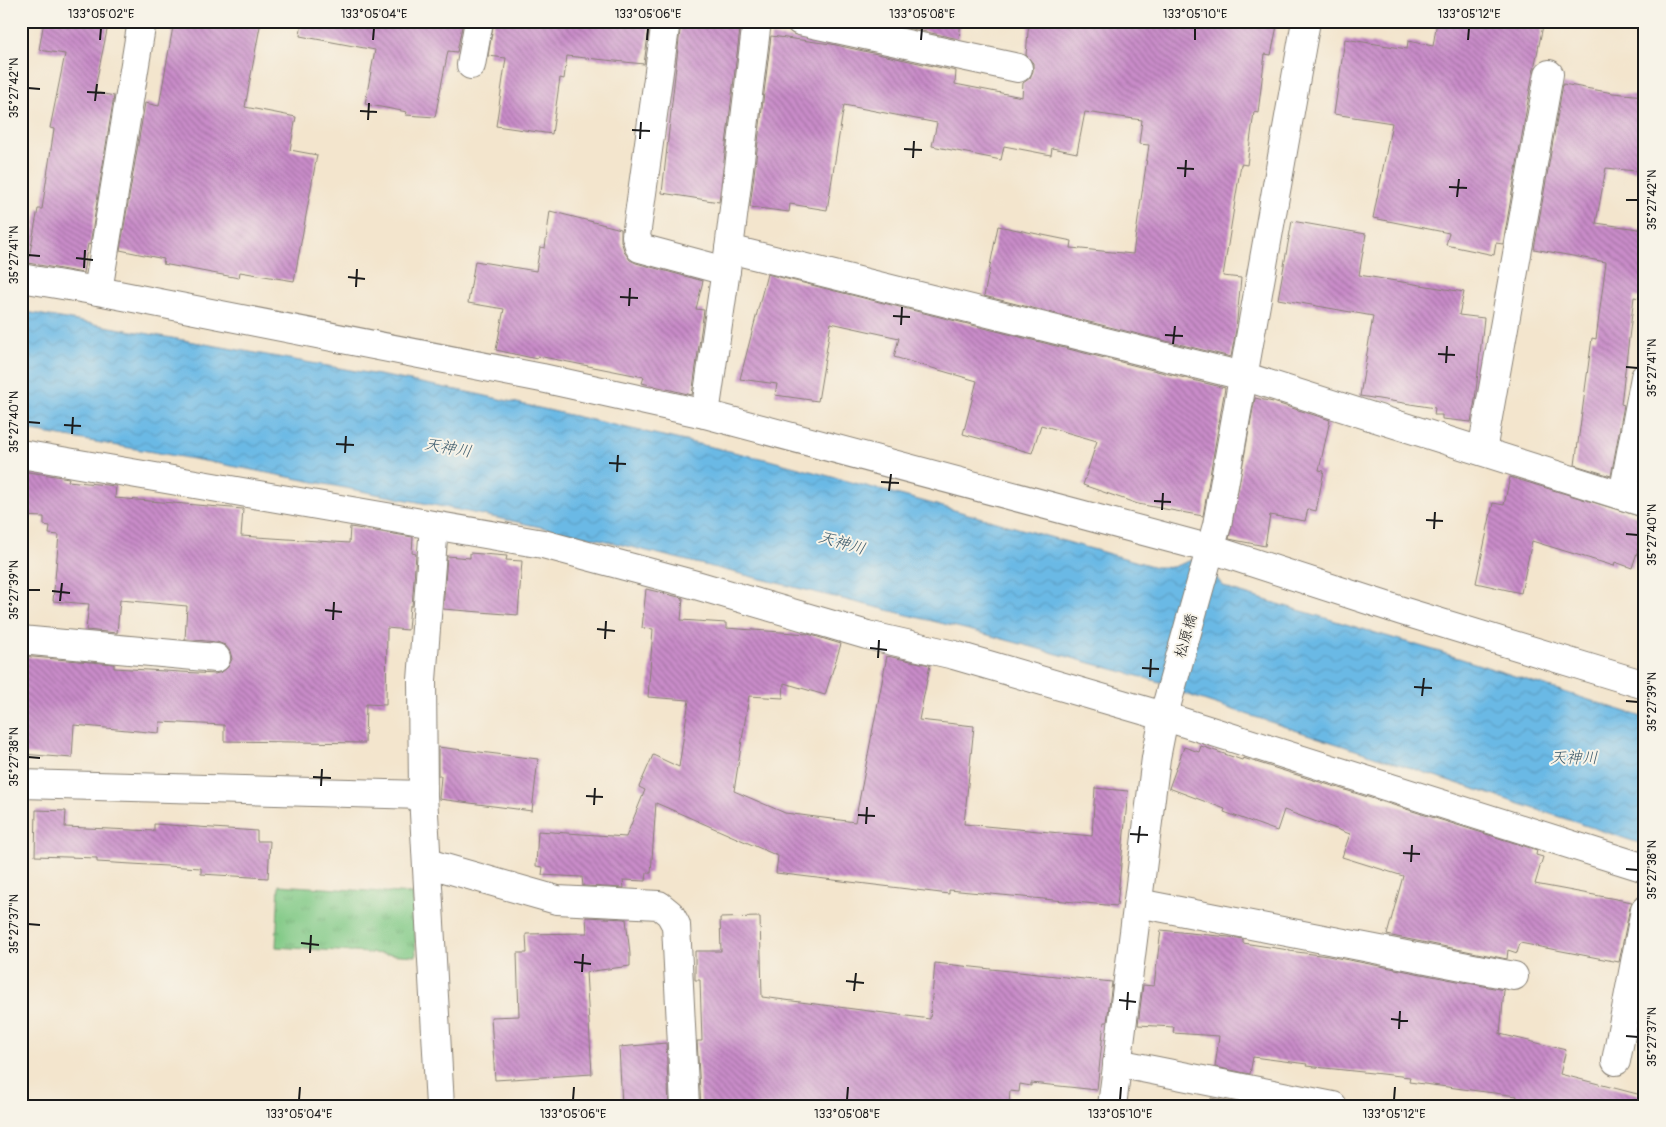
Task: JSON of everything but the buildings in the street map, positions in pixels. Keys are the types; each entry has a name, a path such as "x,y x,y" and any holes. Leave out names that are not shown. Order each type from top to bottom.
{"street":[{"path":"98,291 142,21"},
{"path":"472,65 479,21"},
{"path":"666,21 636,236 640,248 727,260 1243,376 1634,499 1645,377"},
{"path":"705,414 727,260 757,21"},
{"path":"800,21 1018,68"},
{"name":"松原橋","path":"1112,1106 1156,758 1165,712 1217,525 1306,21"},
{"path":"1482,451 1549,74"},
{"path":"21,278 98,291 542,378 705,414 1402,611 1645,685"},
{"path":"21,454 543,544 696,585 867,635 954,655 1165,712 1645,868"},
{"path":"434,526 422,680 423,795 440,1106"},
{"path":"21,640 216,658"},
{"path":"21,784 423,795"},
{"path":"427,863 557,900 659,905 670,914 676,925 685,1106"},
{"path":"1138,903 1514,976"},
{"path":"1616,1061 1645,910"},
{"path":"1117,1063 1333,1106"}],"green space":[{"path":"279,885 413,894 416,956 276,947"}],"water":[{"name":"天神川","path":"21,311 477,394 769,460 1156,567 1173,567 1192,560 1213,573 1222,585 1231,590 1440,652 1645,718 1645,845 1182,693 1160,682 977,632 598,539 216,463 21,429"}]}
